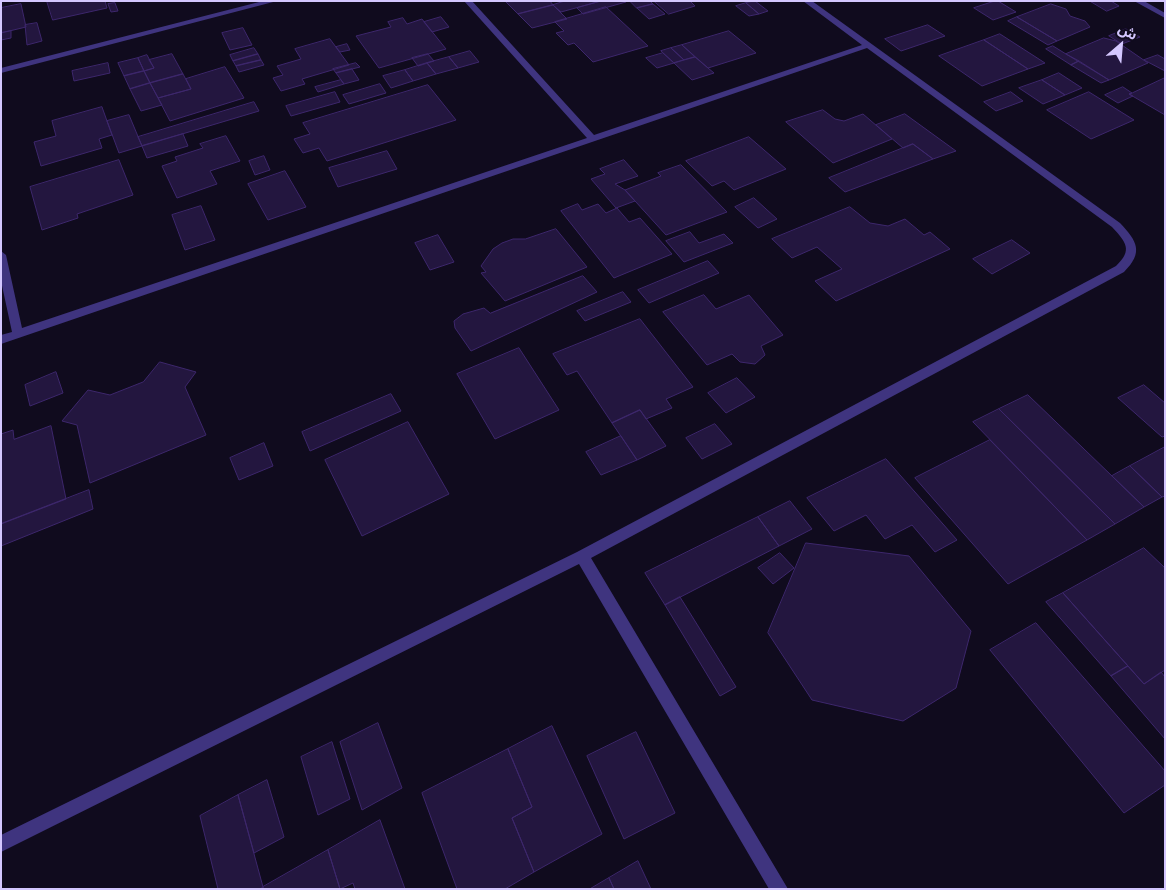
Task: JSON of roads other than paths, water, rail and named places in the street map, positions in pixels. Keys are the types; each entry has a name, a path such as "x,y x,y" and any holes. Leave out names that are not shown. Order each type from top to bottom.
{"street":[{"path":"1,71 273,1"},
{"path":"468,1 592,138"},
{"path":"1,844 582,556 1111,274 1130,261 1132,250 1128,237 1116,225 866,46 807,1"},
{"path":"1138,1 1165,16"},
{"path":"1,340 866,46"},
{"path":"1,255 18,334"},
{"path":"582,556 778,889"}]}
